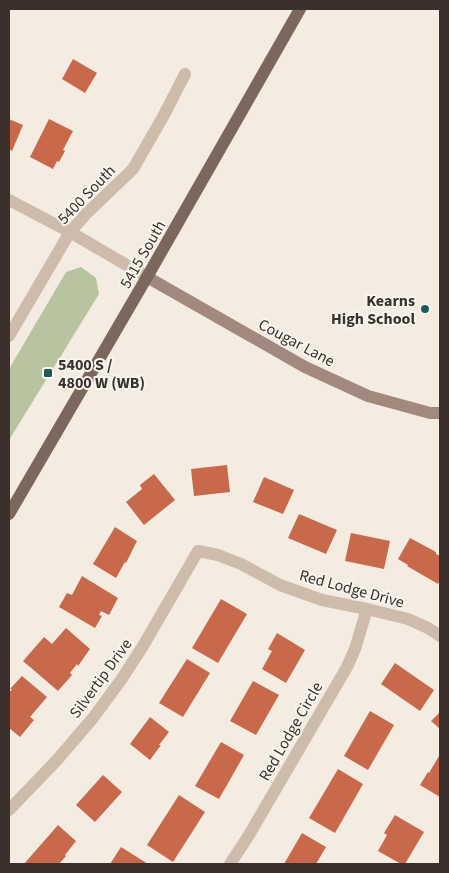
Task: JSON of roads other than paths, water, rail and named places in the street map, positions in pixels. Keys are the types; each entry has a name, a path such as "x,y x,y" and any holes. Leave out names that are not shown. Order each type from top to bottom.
{"main road":[{"name":"5415 South","path":"9,514 148,277 300,9"},
{"name":"Cougar Lane","path":"148,277 305,366 359,392 430,413 440,413"}],"street":[{"name":"5400 South","path":"9,336 70,232 133,169 185,74"},
{"path":"9,200 70,232 148,277"},
{"name":"Red Lodge Drive","path":"198,551 218,555 280,585 322,600 408,619 440,636"},
{"name":"Silvertip Drive","path":"9,810 57,760 93,718 121,680 198,551"},
{"name":"Red Lodge Circle","path":"230,864 347,667 355,650 367,609"}],"place":[{"name":"Kearns High School","path":"425,309"},
{"name":"5400 S / 4800 W (WB)","path":"48,373"}]}
